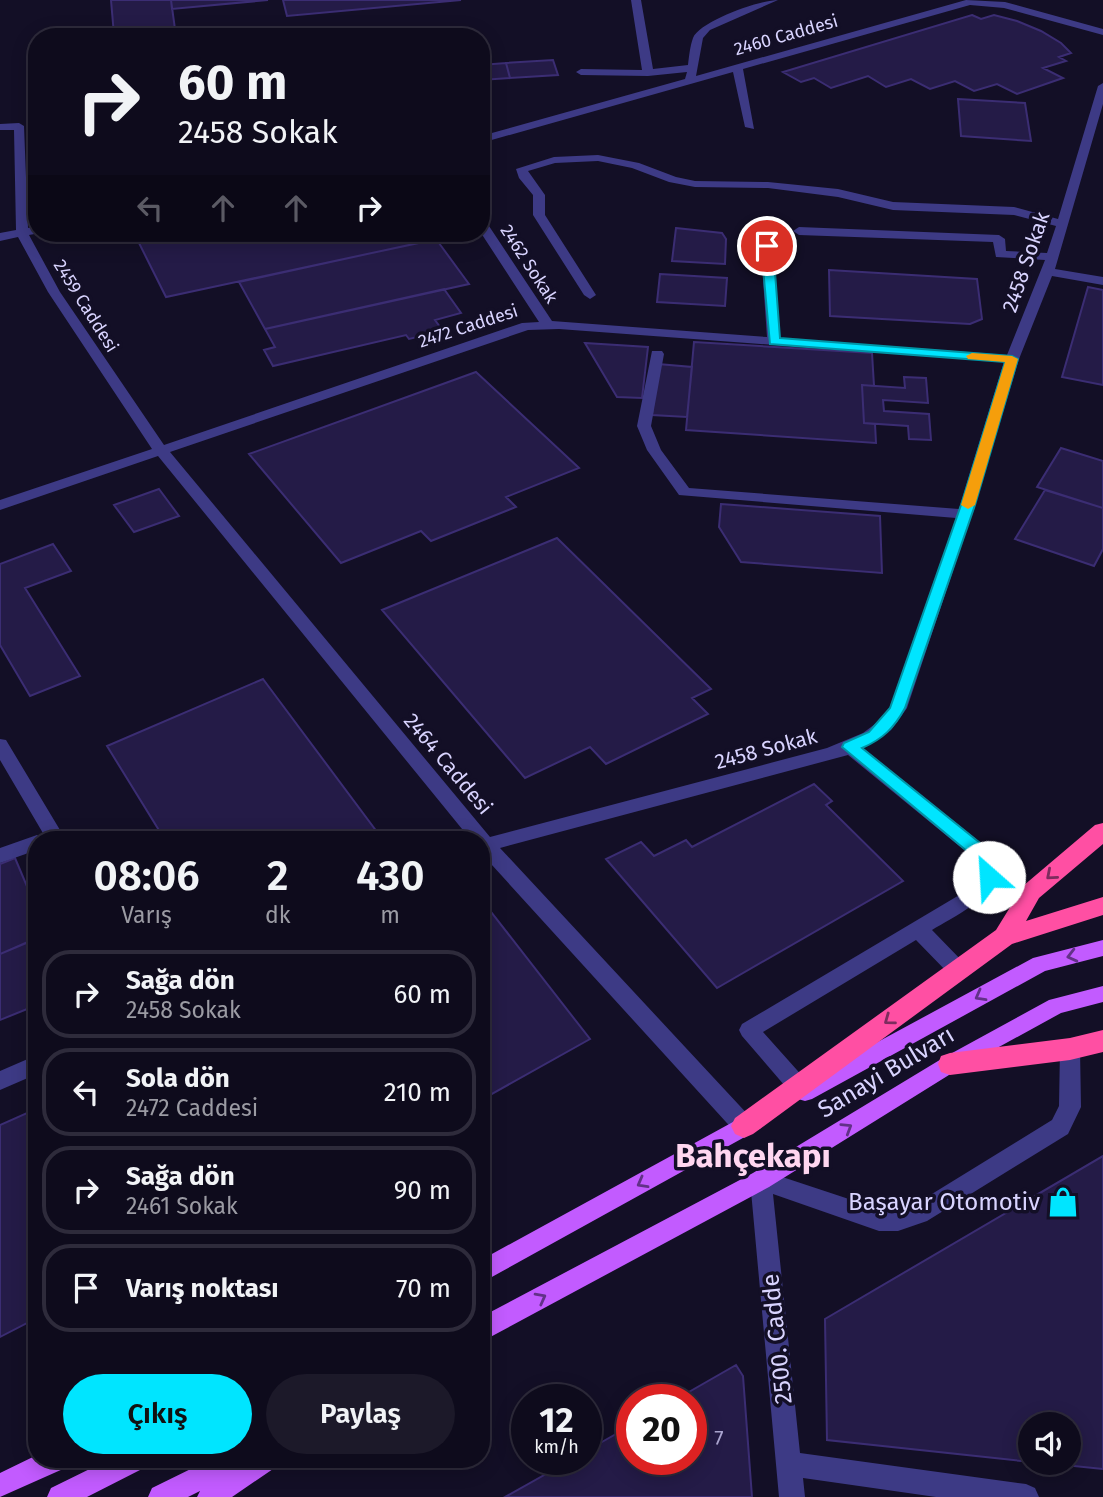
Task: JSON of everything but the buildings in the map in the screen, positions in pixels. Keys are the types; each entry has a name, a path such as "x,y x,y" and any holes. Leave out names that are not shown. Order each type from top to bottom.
{"highway":[{"path":"1004,937 1031,892 1103,831"},
{"path":"744,1125 1004,937 1103,906"},
{"path":"950,1064 1070,1049 1103,1041"}],"main road":[{"name":"Sanayi Bulvarı","path":"490,1267 1040,964 1103,948"},
{"name":"Sanayi Bulvarı","path":"490,1325 761,1180 950,1064 1056,1006 1103,994"},
{"path":"0,1486 37,1468"},
{"path":"60,1497 116,1468"},
{"path":"161,1497 218,1468"},
{"path":"209,1497 252,1468"}],"street":[{"path":"636,0 648,73"},
{"path":"690,82 698,37 706,28 773,0"},
{"name":"2460 Caddesi","path":"490,138 970,2 984,1 1005,5 1103,32"},
{"path":"737,67 750,127"},
{"path":"581,72 648,73 691,68"},
{"name":"2458 Sokak","path":"490,843 850,747 875,736 891,721 898,708 965,513 1012,359 1050,264 1103,86"},
{"name":"2459 Caddesi","path":"0,127 19,127 22,233 54,292 160,450"},
{"path":"590,295 539,215 539,195 525,178 522,169 554,160 598,158 635,165 673,180 695,184 768,185 838,193 893,206 1014,212 1062,224"},
{"path":"765,222 774,342"},
{"path":"799,231 999,239 1000,254 1050,264 1103,281"},
{"path":"0,237 28,232"},
{"name":"2462 Sokak","path":"490,237 548,325"},
{"name":"2472 Caddesi","path":"0,505 527,326 548,325 1012,359"},
{"path":"657,354 644,426 654,450 684,492 965,513"},
{"name":"2464 Caddesi","path":"160,450 472,831"},
{"path":"0,745 43,831"},
{"path":"798,1086 749,1030 968,899 989,877 989,860 850,747"},
{"path":"0,856 28,846"},
{"name":"2464 Caddesi","path":"490,853 744,1125"},
{"path":"918,929 958,970"},
{"path":"761,1180 879,1220 898,1220 919,1214 1060,1126 1070,1107 1070,1049"},
{"path":"0,1081 28,1068"},
{"name":"2500. Cadde","path":"761,1180 792,1497"},
{"path":"790,1464 1026,1497"}],"slow traffic":[{"path":"968,505 1012,359 972,356"}],"place":[{"name":"Başayar Otomotiv","path":"1063,1202"}],"district":[{"name":"Bahçekapı","path":"753,1156"}],"route":[{"path":"767,246 774,342 1012,359 968,505 898,708 891,721 875,736 850,747 989,860 989,877"}]}
